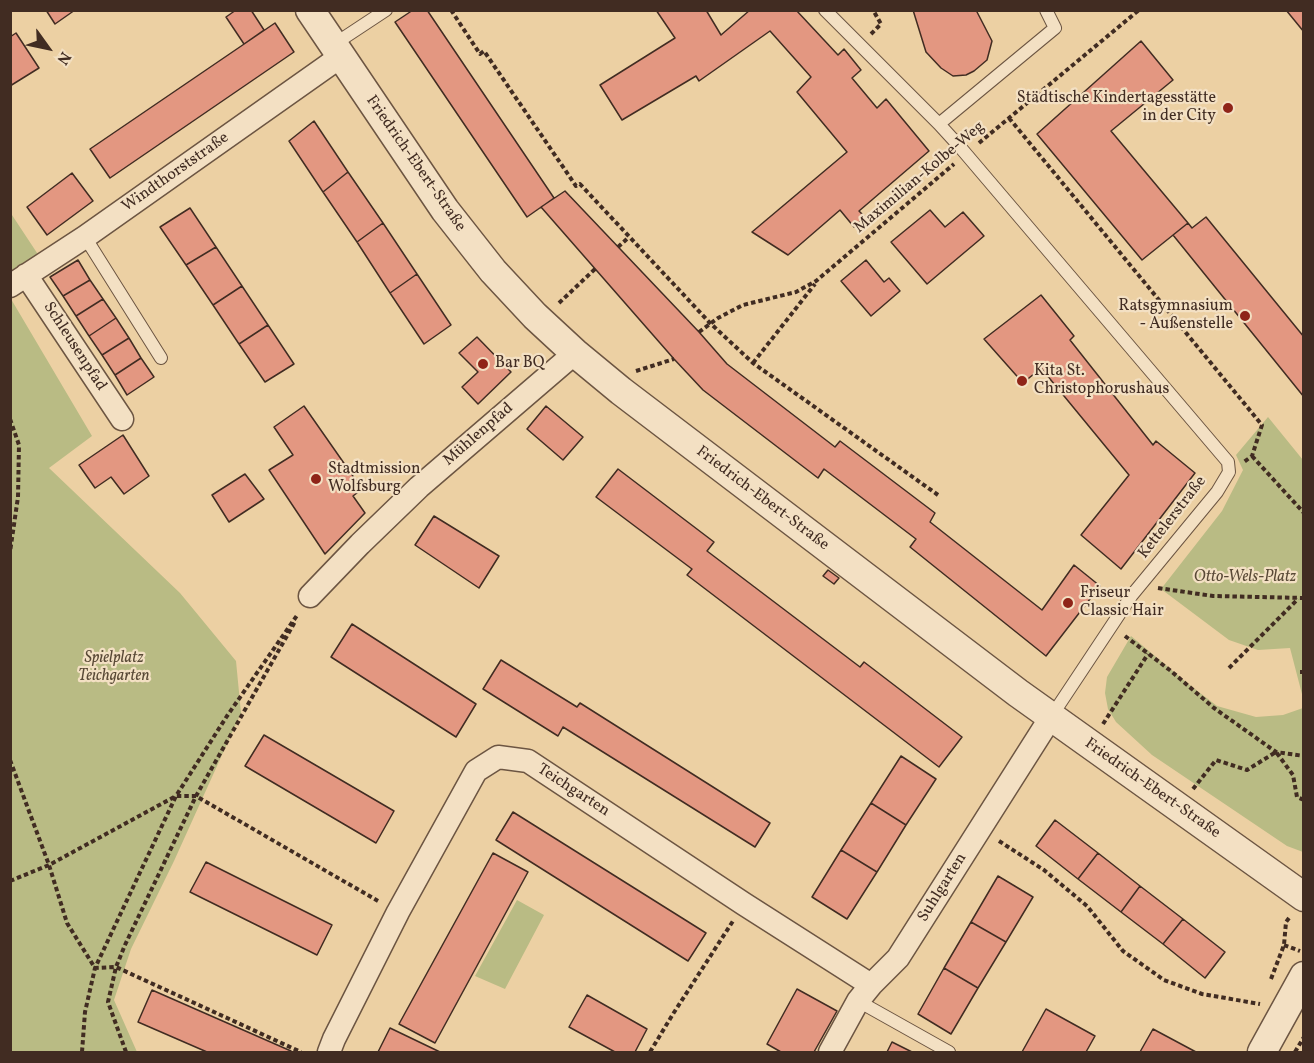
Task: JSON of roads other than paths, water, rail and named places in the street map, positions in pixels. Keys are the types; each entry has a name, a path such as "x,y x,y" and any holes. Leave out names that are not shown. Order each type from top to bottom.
{"street":[{"name":"Friedrich-Ebert-Straße","path":"310,10 445,210 493,271 575,354 1051,717 1304,897"},
{"name":"Windthorststraße","path":"19,280 85,237 336,51"},
{"name":"Schleusenpfad","path":"19,280 122,419"},
{"name":"Mühlenpfad","path":"310,596 418,487 575,354"},
{"name":"Suhlgarten","path":"830,1053 864,993 898,958 1051,717"},
{"name":"Teichgarten","path":"330,1053 334,1039 398,912 476,771 498,757 528,761 744,904 864,993"},
{"path":"1262,1053 1304,976"}],"lane":[{"path":"336,51 386,10"},
{"name":"Kettelerstraße","path":"825,10 966,154 1228,462 1229,472 1216,492 1132,595 1051,717"},
{"path":"939,124 1056,28 1046,10"},
{"path":"85,237 161,358"},
{"path":"864,993 949,1053"}],"place":[{"name":"Städtische Kindertagesstätte in der City","path":"1228,108"},
{"name":"Ratsgymnasium - Außenstelle","path":"1245,316"},
{"name":"Bar BQ","path":"483,364"},
{"name":"Kita St. Christophorushaus","path":"1022,381"},
{"name":"Stadtmission Wolfsburg","path":"316,479"},
{"name":"Friseur Classic Hair","path":"1068,603"}],"park label":[{"name":"Otto-Wels-Platz","path":"1245,578"},
{"name":"Spielplatz Teichgarten","path":"114,668"}]}
